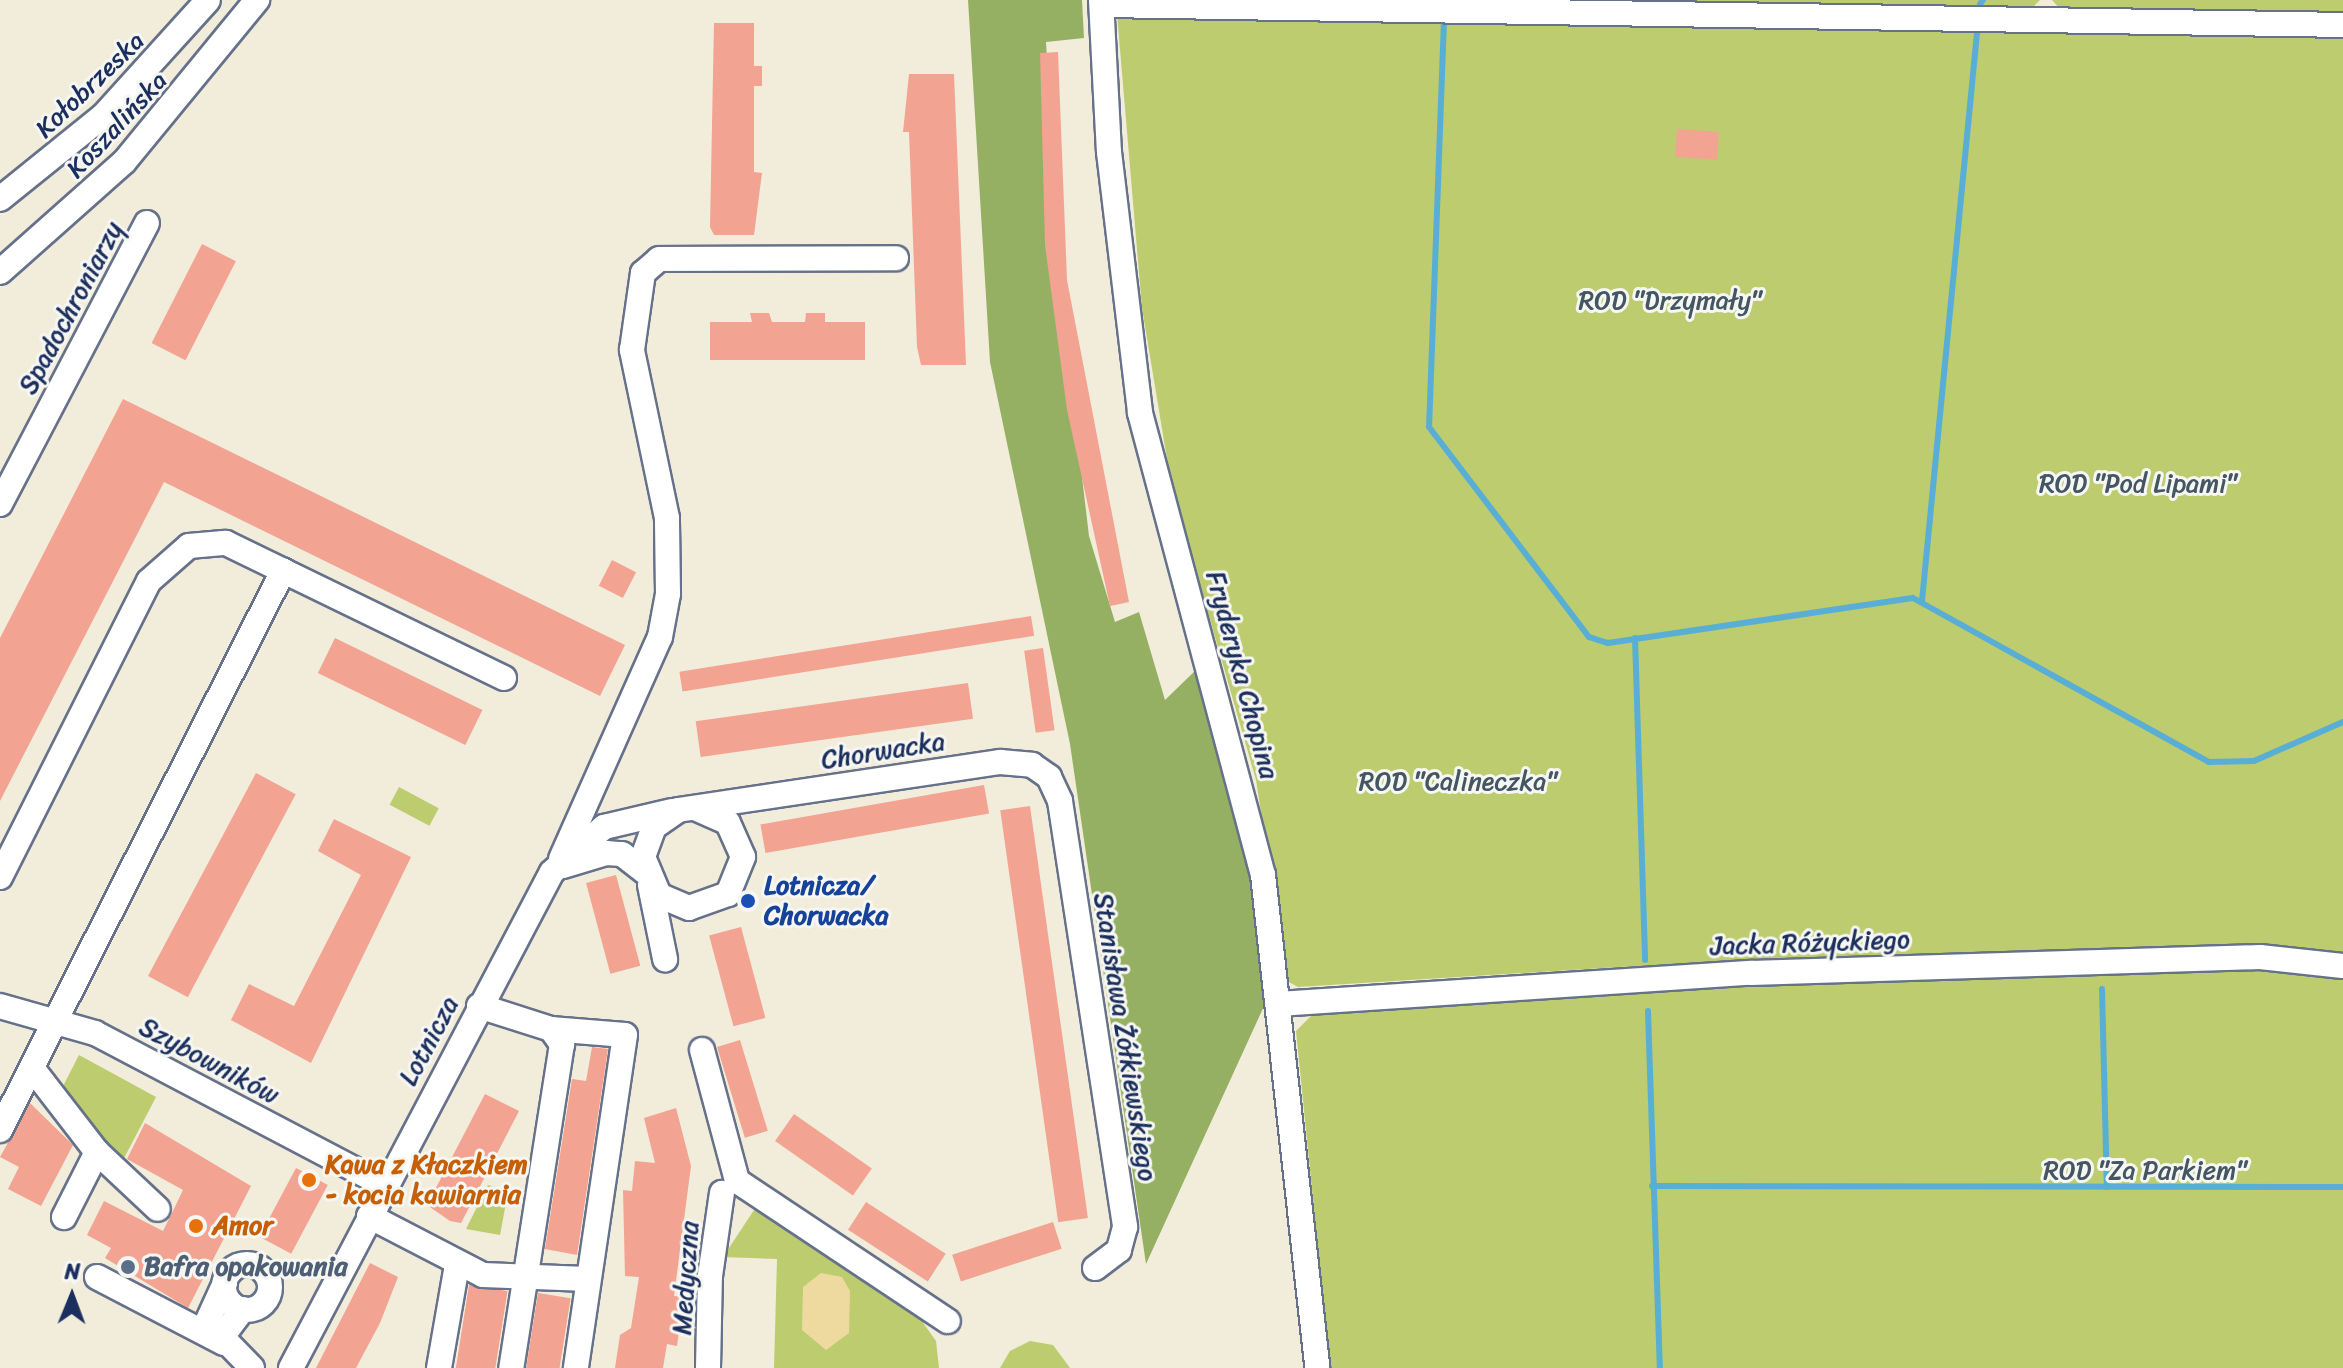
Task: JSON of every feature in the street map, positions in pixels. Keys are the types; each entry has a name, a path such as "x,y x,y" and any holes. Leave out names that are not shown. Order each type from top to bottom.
{"street":[{"name":"Kołobrzeska","path":"0,199 112,108 208,0"},
{"name":"Koszalińska","path":"0,272 124,162 257,0"},
{"path":"1101,2 2343,25"},
{"name":"Fryderyka Chopina","path":"1101,2 1109,152 1140,413 1251,814 1279,1004 1317,1368"},
{"name":"Spadochroniarzy","path":"0,504 147,223"},
{"path":"556,866 660,637 668,594 667,518 632,350 643,273 659,259 896,258"},
{"path":"0,877 162,563 212,542 283,571 504,678"},
{"path":"0,1130 283,571"},
{"name":"Chorwacka","path":"687,809 1000,762 1042,771 1060,801"},
{"name":"Stanisława Żółkiewskiego","path":"1060,801 1125,1227 1119,1250 1095,1268"},
{"path":"556,866 606,853 622,854 648,878 689,908 712,904 733,888 743,857 735,832 687,809 654,827 648,878 665,959"},
{"name":"Lotnicza","path":"291,1368 479,1006 556,866 604,827 687,809"},
{"name":"Jacka Różyckiego","path":"1279,1004 1751,973 2260,957 2343,966"},
{"name":"Szybowników","path":"0,1006 95,1033 385,1185"},
{"path":"479,1006 551,1029 625,1035 576,1368"},
{"path":"511,1368 563,1054 551,1029"},
{"path":"702,1050 737,1181 948,1321"},
{"path":"32,1068 97,1152 158,1209"},
{"path":"64,1217 97,1152"},
{"name":"Medyczna","path":"708,1368 710,1276 722,1193"},
{"path":"369,1216 457,1265 526,1281 587,1279"},
{"path":"243,1265 266,1275 266,1299 243,1309 224,1331 214,1337 225,1283 243,1265"},
{"path":"439,1368 457,1265"},
{"path":"97,1277 214,1337 252,1368"},
{"path":"225,1283 229,1300 243,1309"}],"green space":[{"path":"968,0 1082,0 1084,38 1046,42 1064,325 1089,536 1115,622 1139,612 1165,700 1198,668 1256,892 1265,1004 1146,1264 1070,744 990,362"},
{"path":"1627,0 2040,0 2031,9"},
{"path":"2052,0 2343,0 2343,15 2061,10"},
{"path":"1117,14 2343,35 2343,954 2247,945 1636,966 1298,987 1287,981 1256,780 1171,483 1142,308"},
{"path":"399,787 439,808 429,826 390,805"},
{"name":"ROD \"Za Parkiem\"","path":"2292,969 2343,979 2343,1368 1330,1368 1296,1031 1314,1013 1653,990"},
{"path":"79,1055 156,1097 121,1164 59,1094"},
{"path":"488,1185 508,1192 500,1235 466,1229"},
{"path":"756,1207 919,1317 936,1341 939,1368 774,1368 777,1259 723,1257"},
{"path":"1030,1341 1053,1345 1070,1368 1000,1368 1010,1351"}],"sand":[{"path":"821,1273 842,1277 850,1291 849,1333 826,1350 802,1330 803,1287"}],"building":[{"path":"714,23 754,23 754,66 762,66 762,86 754,86 754,172 762,173 754,235 714,235 710,227"},
{"path":"1058,52 1067,280 1129,602 1110,606 1067,410 1045,245 1040,53"},
{"path":"909,74 954,74 966,365 921,365 917,347 909,132 903,132"},
{"path":"1677,129 1719,132 1717,160 1675,157"},
{"path":"202,244 236,261 185,360 152,343"},
{"path":"750,313 769,313 772,322 805,322 806,313 825,313 825,322 865,322 865,360 710,360 710,322 752,322"},
{"path":"123,399 625,645 600,696 164,482 0,801 0,638"},
{"path":"612,560 636,572 623,598 599,586"},
{"path":"1031,616 1034,636 683,691 679,672"},
{"path":"335,638 482,710 465,745 318,673"},
{"path":"1043,648 1055,730 1036,733 1024,651"},
{"path":"968,683 973,719 701,757 696,721"},
{"path":"256,773 296,794 188,997 148,976"},
{"path":"984,785 989,814 765,853 760,824"},
{"path":"1030,806 1088,1218 1058,1222 1000,810"},
{"path":"334,819 411,857 311,1063 231,1020 249,984 294,1006 361,875 318,851"},
{"path":"616,875 640,966 610,974 586,883"},
{"path":"741,927 765,1018 733,1026 709,936"},
{"path":"740,1040 768,1131 745,1138 717,1047"},
{"path":"592,1047 608,1049 577,1255 545,1249 572,1079 586,1081"},
{"path":"485,1094 519,1111 461,1223 450,1221 427,1205"},
{"path":"30,1103 73,1145 41,1206 8,1189 19,1167 0,1157"},
{"path":"676,1108 691,1166 674,1296 684,1297 677,1346 667,1344 663,1368 615,1368 620,1335 631,1328 639,1277 625,1276 623,1190 632,1191 635,1161 655,1163 644,1118"},
{"path":"794,1114 872,1168 853,1196 775,1141"},
{"path":"145,1123 251,1186 188,1308 105,1258 111,1248 87,1235 104,1201 163,1231 183,1190 127,1159"},
{"path":"296,1168 328,1185 291,1254 259,1237"},
{"path":"866,1202 946,1254 928,1281 848,1230"},
{"path":"1053,1222 1062,1249 961,1281 952,1255"},
{"path":"370,1263 398,1277 380,1323 356,1368 316,1368"},
{"path":"469,1285 508,1291 495,1368 456,1368"},
{"path":"538,1293 571,1298 560,1368 526,1368"}],"waterway":[{"path":"1980,4 1983,0"},
{"path":"1444,20 1429,427 1589,637 1608,643 1913,598 2209,762 2254,761 2343,722"},
{"path":"1922,601 1977,33"},
{"path":"1635,638 1645,960"},
{"path":"2102,989 2107,1187"},
{"path":"1648,1011 1660,1368"},
{"path":"1652,1186 2343,1187"}],"place":[{"name":"Lotnicza/ Chorwacka","path":"748,901"},
{"name":"Kawa z Kłaczkiem - kocia kawiarnia","path":"309,1180"},
{"name":"Amor","path":"196,1226"},
{"name":"Bafra opakowania","path":"128,1267"}],"park label":[{"name":"ROD \"Drzymały\"","path":"1670,301"},
{"name":"ROD \"Pod Lipami\"","path":"2138,484"},
{"name":"ROD \"Calineczka\"","path":"1458,782"}]}
